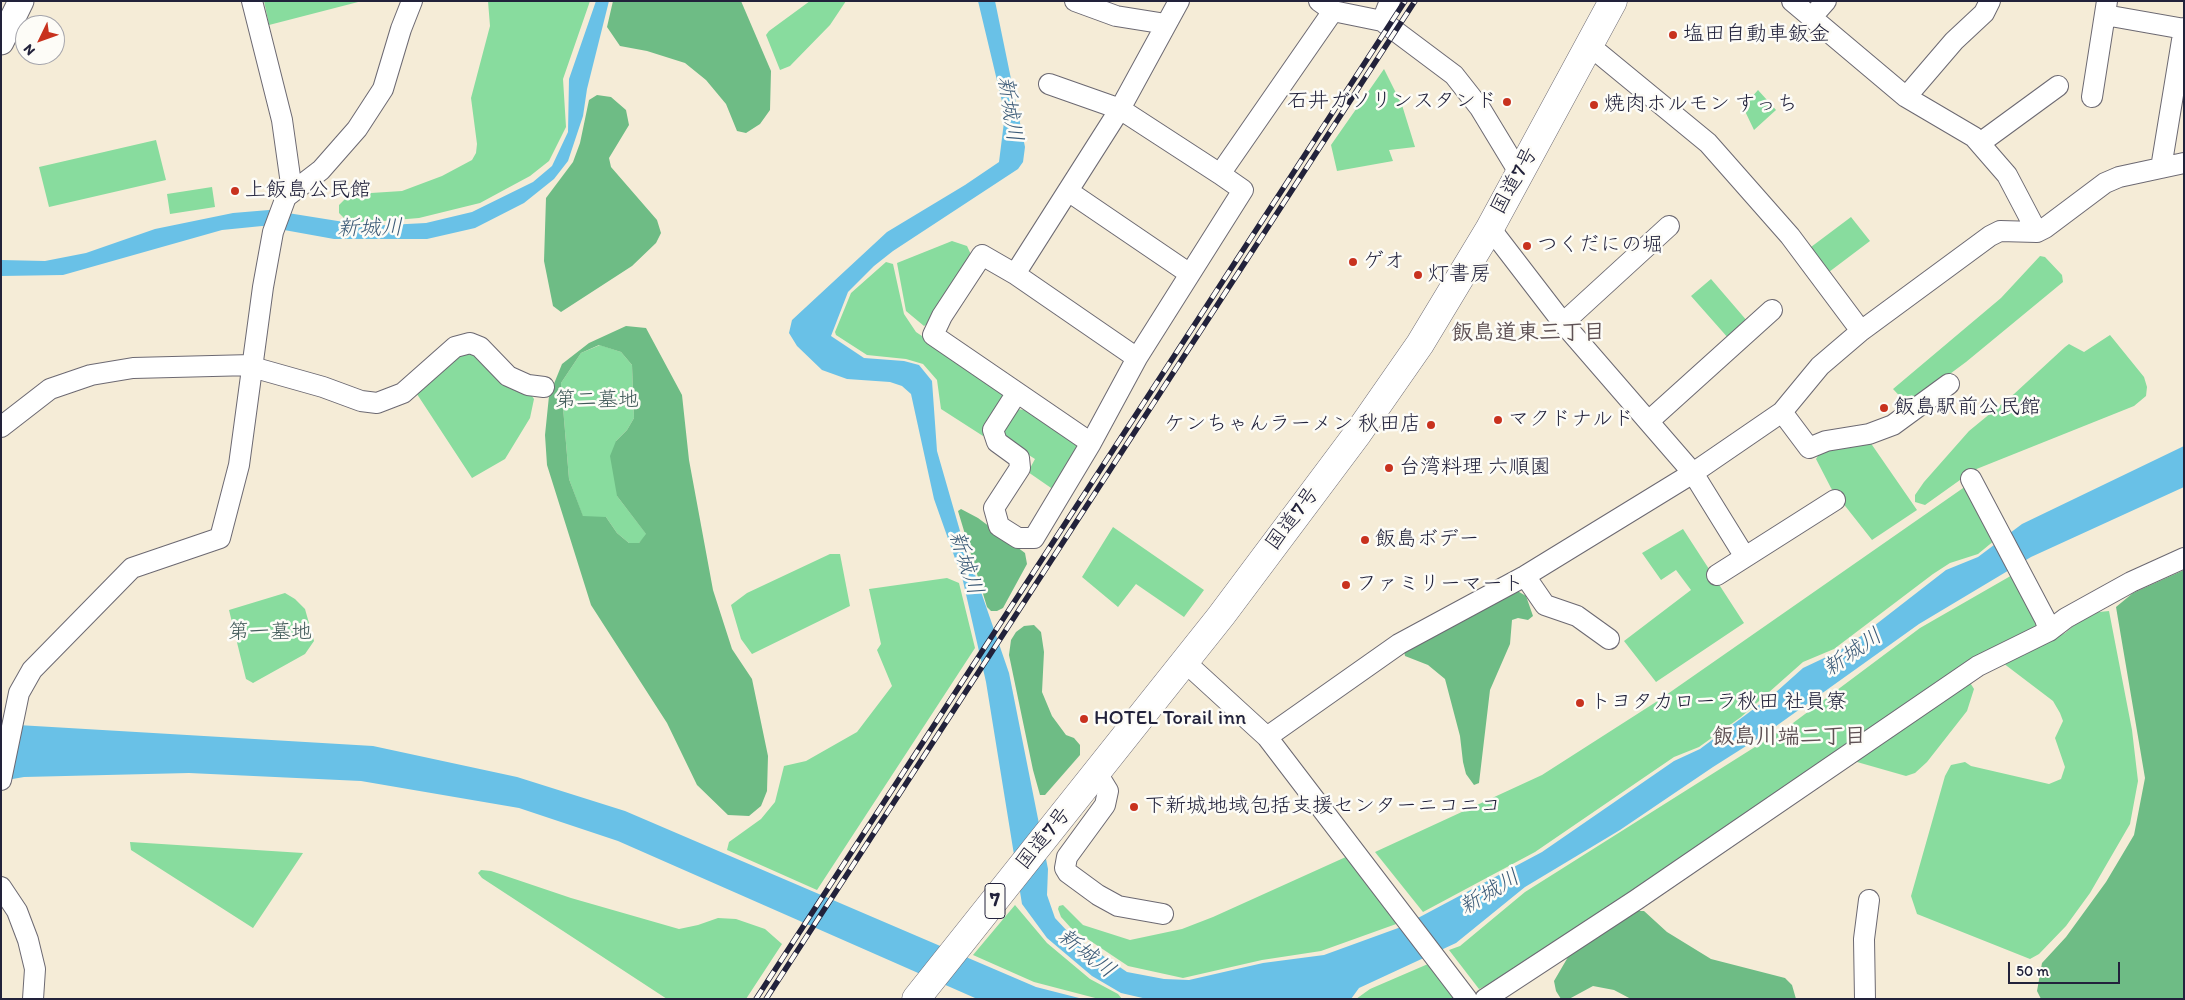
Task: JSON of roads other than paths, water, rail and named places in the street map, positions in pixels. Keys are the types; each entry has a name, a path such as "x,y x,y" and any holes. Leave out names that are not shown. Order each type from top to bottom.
{"highway":[{"name":"国道7号","path":"916,999 1186,662 1364,425 1420,344 1490,228 1613,1"}],"main road":[{"path":"1,42 21,1"}],"street":[{"path":"1,780 19,693 32,670 132,568 220,538 239,465 273,232 289,194 282,120 252,1"},
{"path":"289,194 321,170 357,129 383,89 401,29 412,1"},
{"path":"1075,1 1116,16 1166,24"},
{"path":"1015,274 1120,109 1179,1"},
{"path":"1382,20 1390,1"},
{"path":"1792,1 1906,97 1965,130 1980,143 2007,175 2038,232"},
{"path":"1810,18 1826,1"},
{"path":"1906,97 1954,41 1984,12 1990,1"},
{"path":"1220,174 1326,6 1382,20 1454,75 1480,108 1520,174"},
{"path":"2092,98 2106,8 2184,28 2161,168"},
{"path":"1590,46 1708,143 1790,236 1861,331"},
{"path":"1016,394 993,430 997,442 1019,458 1020,468 994,508 999,526 1018,538 1034,538 1091,443 1137,358 1243,190 1120,109 1049,84"},
{"path":"1980,143 2058,86"},
{"path":"1267,737 1399,644 1525,576 1693,473 1782,412 1820,366 1861,331 1990,236 2000,231 2038,232 2105,183 2119,177 2184,163"},
{"path":"1068,191 1190,274"},
{"path":"1563,322 1669,226"},
{"path":"1490,228 1563,322 1650,420 1693,473 1746,557"},
{"path":"1091,443 1016,394 933,335 942,316 982,256 1015,274 1137,358"},
{"path":"1650,420 1772,310"},
{"path":"1,426 50,389 91,375 133,368 252,366 323,387 361,401 377,403 403,393 455,347 470,343 480,347 508,376 528,385 544,387"},
{"path":"1782,412 1809,448 1826,441 1869,434 1893,425 1949,384"},
{"path":"1971,479 2047,625"},
{"path":"1717,575 1835,500"},
{"path":"1484,999 1636,900 1978,666 2047,625 2066,618 2131,582 2184,558"},
{"path":"1525,576 1544,605 1576,616 1609,640"},
{"path":"1186,662 1267,737 1464,994"},
{"path":"1097,773 1108,791 1105,805 1067,857 1065,868 1068,873 1098,895 1118,906 1163,914"},
{"path":"1,888 17,911 28,940 35,969 33,999"},
{"path":"1865,999 1864,939 1869,900"}],"water":[{"name":"新城川","path":"596,1 609,1 587,89 583,116 568,161 554,179 524,203 475,228 427,239 334,239 262,226 222,230 63,275 1,276 1,260 45,261 86,253 155,229 233,213 269,210 369,226 426,223 472,212 533,182 552,166 568,132 569,79"},
{"name":"新城川","path":"978,1 995,1 1025,147 1023,162 1018,169 893,251 874,266 848,292 831,336 864,358 904,361 919,365 932,381 937,451 960,531 1009,673 1048,869 1047,895 1055,918 1069,933 1127,972 1164,979 1189,980 1263,963 1324,955 1401,927 1542,852 1674,761 1700,749 1775,693 1803,668 1839,651 1861,636 1946,570 1978,557 2022,524 2184,446 2184,487 2031,557 1919,624 1765,734 1620,830 1525,887 1456,943 1359,988 1351,999 1147,999 1121,993 1092,976 1047,938 1022,904 986,682 963,581 934,499 911,394 902,386 890,382 847,379 822,370 797,346 789,333 792,320 887,232 999,162 1005,114"},
{"path":"1,724 373,746 517,777 625,811 1036,987 1083,999 975,998 618,841 519,808 361,781 189,773 24,777 1,781"}],"railway":[{"path":"756,999 1405,1"},
{"path":"766,999 1415,1"}],"place":[{"name":"塩田自動車鈑金","path":"1673,35"},
{"name":"石井ガソリンスタンド","path":"1507,102"},
{"name":"焼肉ホルモン すっち","path":"1594,105"},
{"name":"上飯島公民館","path":"235,191"},
{"name":"つくだにの堀","path":"1527,246"},
{"name":"ゲオ","path":"1353,262"},
{"name":"灯書房","path":"1418,275"},
{"name":"飯島駅前公民館","path":"1884,408"},
{"name":"マクドナルド","path":"1498,420"},
{"name":"ケンちゃんラーメン 秋田店","path":"1431,425"},
{"name":"台湾料理 六順園","path":"1389,468"},
{"name":"飯島ボデー","path":"1365,540"},
{"name":"ファミリーマート","path":"1346,585"},
{"name":"トヨタカローラ秋田 社員寮","path":"1580,703"},
{"name":"HOTEL Torail inn","path":"1084,719"},
{"name":"下新城地域包括支援センターニコニコ","path":"1134,807"}],"district":[{"name":"飯島道東三丁目","path":"1528,333"},
{"name":"飯島川端二丁目","path":"1789,737"}],"park label":[{"name":"第二墓地","path":"597,401"},
{"name":"第一墓地","path":"270,633"}]}
